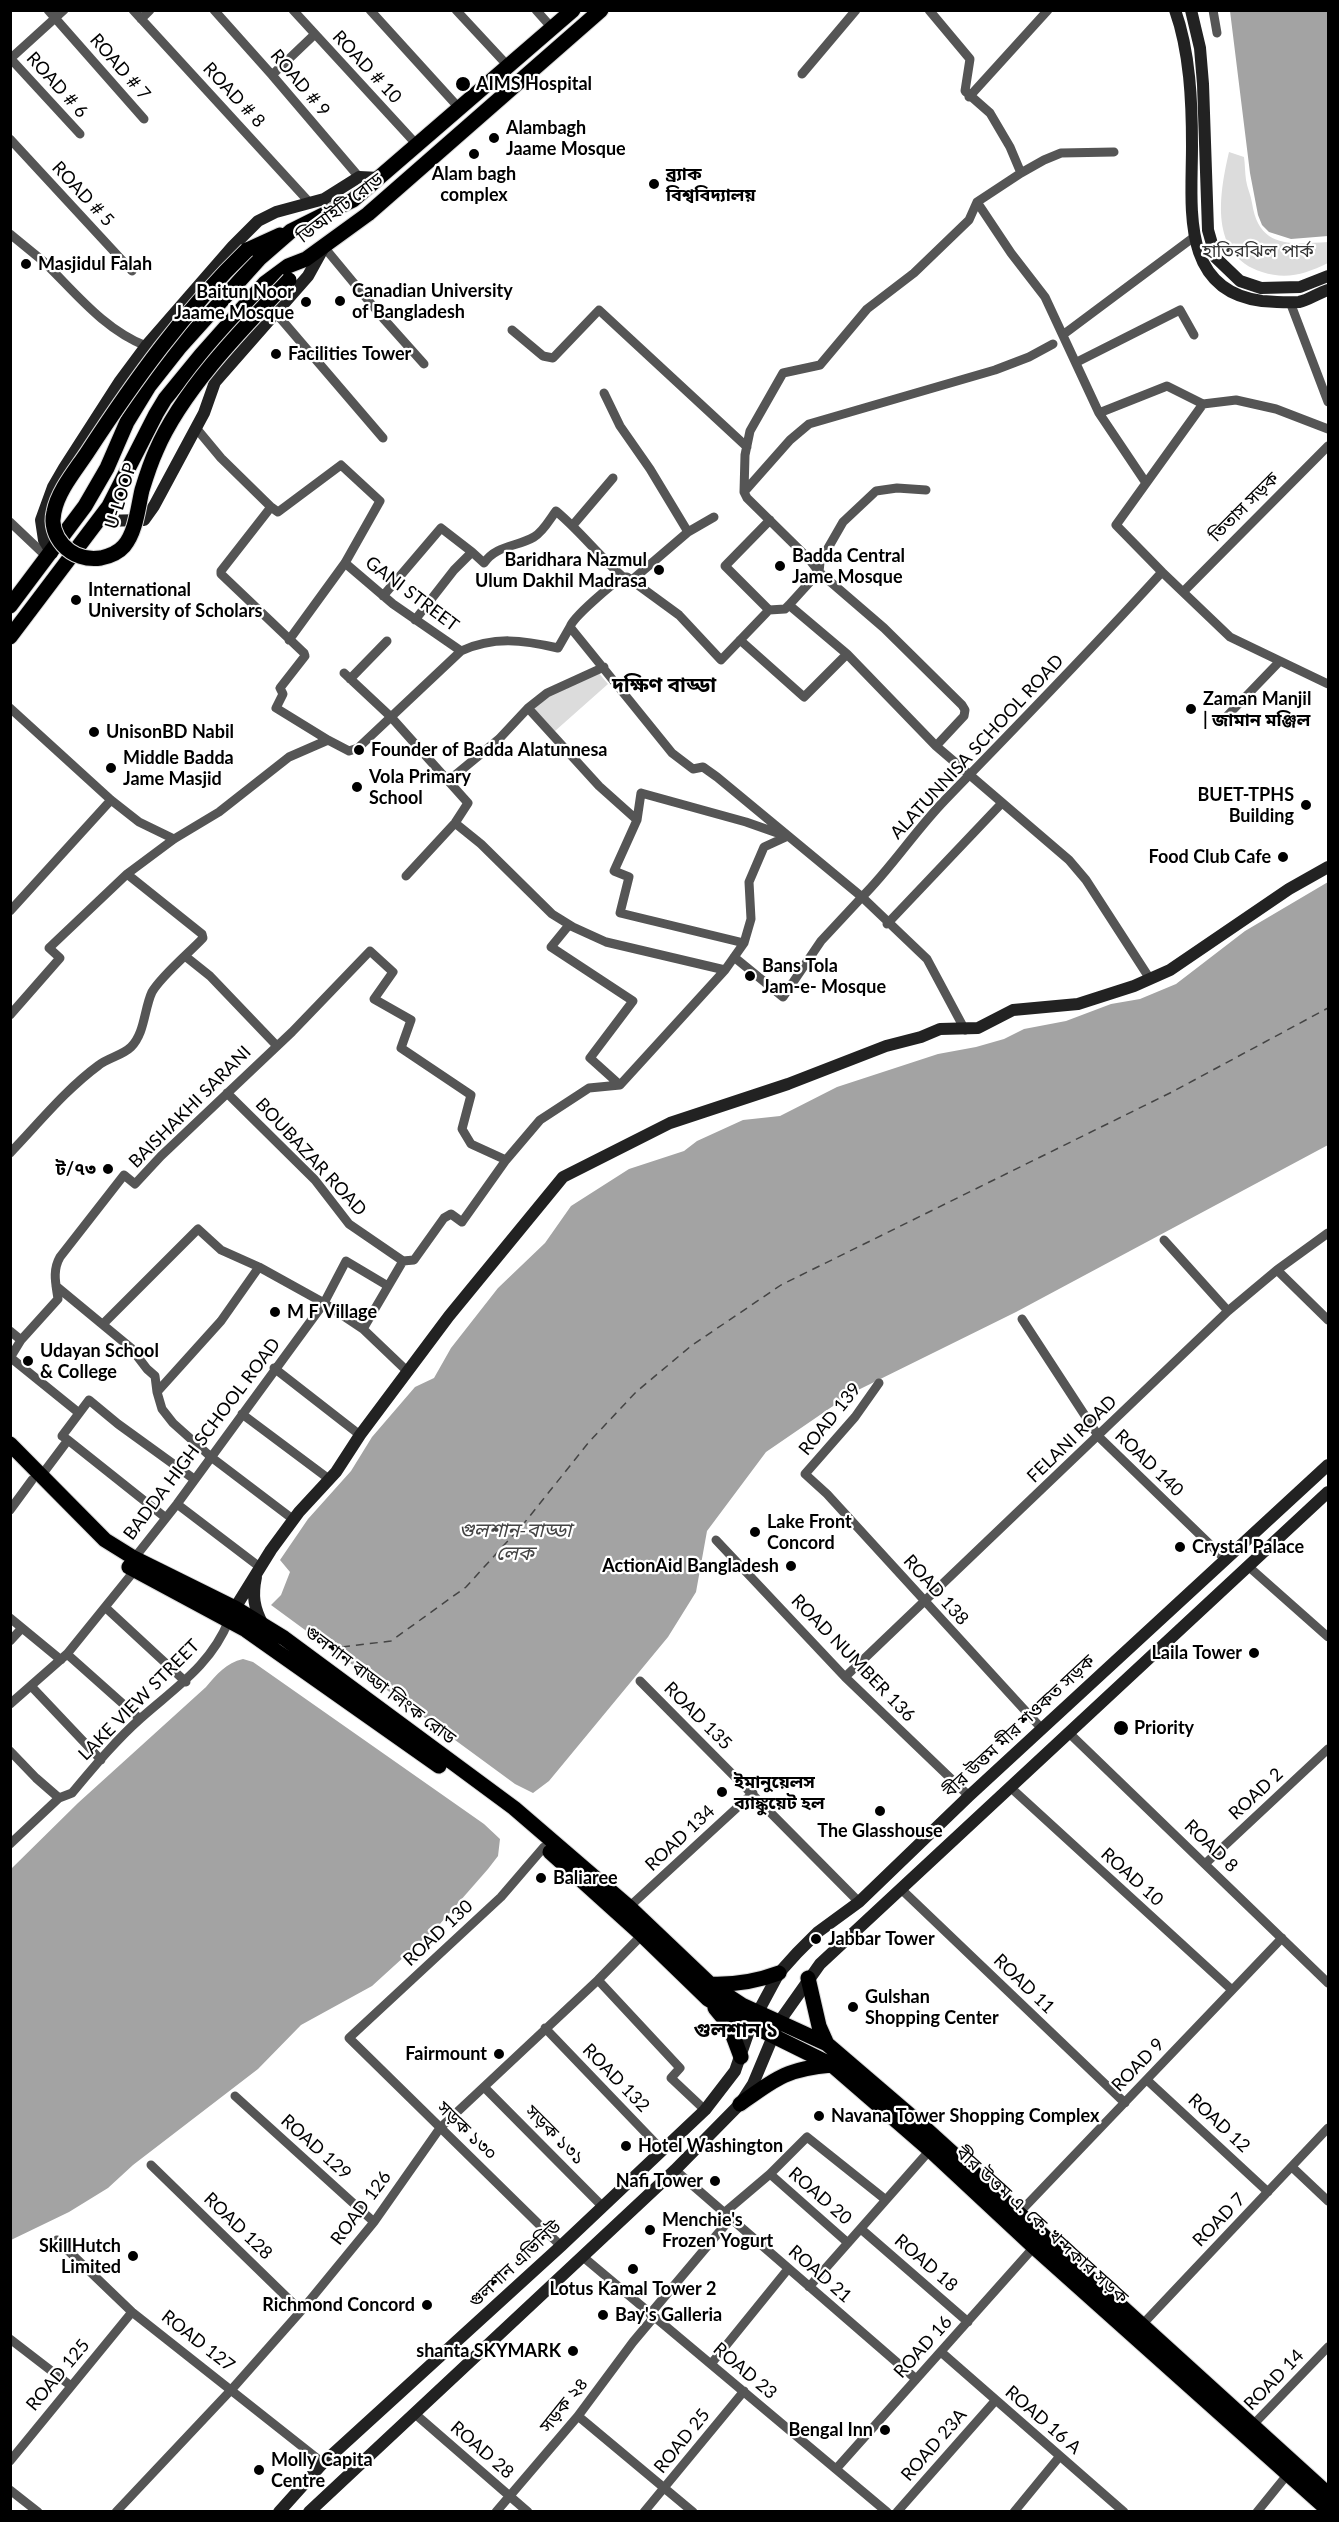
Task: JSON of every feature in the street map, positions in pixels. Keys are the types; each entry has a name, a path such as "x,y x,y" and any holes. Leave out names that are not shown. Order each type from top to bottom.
{"main road":[{"name":"ডিআইটি রোড","path":"10,606 85,506 107,468 127,422 159,372 260,258 291,231 340,208 380,178 573,10"},
{"name":"ডিআইটি রোড","path":"10,637 109,506 156,414 175,386 265,283 282,269 306,259 324,247 411,177 601,10"},
{"path":"1175,10 1183,35 1187,67 1194,237 1204,264 1230,292 1252,300 1304,301 1329,290"},
{"path":"1191,10 1200,48 1203,84 1208,230 1216,258 1240,281 1261,288 1300,287 1329,276"},
{"path":"50,555 44,540 41,520 53,487 102,408 146,346 244,233 258,221 276,212 310,203 334,193 359,177 380,178"},
{"name":"U-LOOP","path":"291,231 247,250 161,348 121,402 58,499 53,518 57,536 71,552 86,558 103,557 118,552 126,544 132,532 149,468 176,414 216,361 306,259"},
{"path":"99,521 144,520 154,506 204,413 214,382 308,276 324,247"},
{"path":"232,1614 246,1587 294,1520 329,1479 449,1316 563,1177 670,1123 788,1084 886,1046 921,1037 940,1029 978,1028 1013,1010 1078,1004 1150,979 1179,964 1289,889 1329,867"},
{"name":"গুলশান বাড্ডা লিংক রোড","path":"10,1444 36,1478"},
{"name":"গুলশান বাড্ডা লিংক রোড","path":"10,1459 36,1478 132,1565 232,1614 263,1625 284,1638 511,1807 629,1907 709,1991"},
{"name":"বীর উত্তম মীর শওকত সড়ক","path":"754,2019 779,1973 818,1932 859,1902 969,1796 1329,1465"},
{"path":"740,2104 753,2084 776,2029 808,1978 820,1964 1329,1492"},
{"path":"259,1571 253,1590 254,1607 263,1625"},
{"name":"গুলশান বাড্ডা লিংক রোড","path":"232,1614 281,1653 508,1815 642,1935 709,1991"},
{"path":"1042,1729 1069,1733"},
{"path":"741,2057 729,2025 709,1991 758,1981 779,1973"},
{"path":"808,1978 819,2026 827,2044"},
{"name":"বীর উত্তম এ. কে. খন্দকার সড়ক","path":"709,1991 754,2019 776,2029 827,2044 925,2128 1248,2431 1329,2494"},
{"name":"গুলশান এভিনিউ","path":"279,2511 323,2463 561,2246 705,2110 730,2079 741,2057 754,2019"},
{"name":"বীর উত্তম এ. কে. খন্দকার সড়ক","path":"776,2029 832,2065 930,2150 1034,2247 1137,2329"},
{"path":"309,2511 675,2170 740,2104 779,2076 803,2068 832,2065"},
{"name":"বীর উত্তম এ. কে. খন্দকার সড়ক","path":"1248,2431 1287,2475 1329,2510"}],"street":[{"name":"ROAD # 7","path":"48,10 144,119"},
{"path":"11,58 64,10"},
{"name":"ROAD # 8","path":"133,10 310,203"},
{"path":"141,19 150,10"},
{"name":"ROAD # 9","path":"214,10 359,177"},
{"name":"ROAD # 10","path":"293,10 418,146"},
{"path":"370,10 460,109"},
{"path":"456,10 508,66"},
{"path":"536,10 552,28"},
{"path":"802,74 856,10"},
{"path":"929,10 970,59 964,91 990,113 1010,147 1021,173"},
{"path":"969,97 1048,10"},
{"path":"1213,10 1217,33"},
{"path":"272,75 315,34"},
{"name":"ROAD # 6","path":"11,58 80,134"},
{"name":"ROAD # 5","path":"10,139 132,270"},
{"path":"936,746 964,716 965,710 884,628 819,572 810,559 747,498 744,492 750,431 783,373 820,364 867,309 914,273 969,220 977,202 1021,173 1061,153 1114,152"},
{"path":"977,202 1011,253 1045,297 1100,413 1146,483"},
{"path":"10,234 43,262 102,320 146,346"},
{"path":"1064,334 1194,237"},
{"path":"324,247 424,364"},
{"path":"1290,302 1329,402"},
{"path":"512,330 543,356 553,358 599,310 747,447"},
{"path":"1077,362 1180,310 1194,335"},
{"path":"275,312 383,438"},
{"path":"744,492 790,440 809,424 995,370 1029,357 1053,344"},
{"path":"1100,413 1167,386 1203,404 1236,400 1276,409 1329,429"},
{"path":"604,393 620,426 650,469 688,532"},
{"path":"1203,404 1116,525 1230,637 1329,684"},
{"path":"196,428 221,458 271,507 221,574 305,656 280,688 283,694 276,708 335,746 353,752 461,651 478,644 501,640 558,648 572,621 597,600 603,591 627,578 688,532 714,517"},
{"name":"তিতাস সড়ক","path":"1183,592 1329,446"},
{"name":"GANI STREET","path":"271,507 278,512 340,465 380,501 345,563 289,640"},
{"path":"573,525 613,478"},
{"path":"383,596 441,528 484,563 489,555 536,536 556,511 573,525 602,559 679,615 721,660 769,610 785,609 789,605 819,572 820,562 843,522 876,491 897,488 926,490"},
{"path":"769,610 725,566 770,520"},
{"path":"10,522 50,555"},
{"path":"415,620 454,570 472,552"},
{"name":"GANI STREET","path":"345,563 383,596 461,651"},
{"name":"ALATUNNISA SCHOOL ROAD","path":"734,957 783,997 821,941 883,876 907,843 979,764 1093,648 1162,572"},
{"path":"789,605 847,654 936,746 1069,860 1086,880 1150,979"},
{"path":"570,627 604,666 672,753 693,769 703,767 717,777 862,897 887,924 927,959 965,1030"},
{"path":"740,640 804,697 847,654"},
{"path":"387,641 347,676 391,717 468,803 454,823 406,876"},
{"path":"1227,716 1279,662"},
{"path":"448,781 499,739 528,708 547,693 604,666"},
{"path":"10,708 111,800 139,822 174,838"},
{"path":"528,708 599,786 637,820"},
{"path":"10,1014 60,958 49,948 127,874 174,838 219,812 289,757 328,740"},
{"path":"744,943 620,914 629,877 614,871 637,820 641,793 788,836"},
{"path":"10,911 111,800"},
{"path":"887,924 1001,804"},
{"path":"454,823 482,844 552,914 569,925 606,942 725,970"},
{"path":"363,1329 403,1261 414,1260 444,1218 451,1214 462,1222 506,1160 540,1120 589,1088 620,1085 725,970 744,943 751,919 749,882 764,847 788,836"},
{"path":"10,1153 72,1088 100,1064 130,1048 138,1038 144,1012 153,990 203,938 202,934 127,874"},
{"path":"569,925 551,947 633,1001 590,1058 620,1085"},
{"name":"BAISHAKHI SARANI","path":"21,1340 58,1299 55,1271 60,1257 124,1175 135,1185 161,1156 277,1046 370,951 393,972 374,999 411,1020 401,1048 471,1095 462,1129 471,1144 506,1160"},
{"path":"185,956 210,976 277,1046"},
{"name":"BOUBAZAR ROAD","path":"227,1093 315,1180 349,1224 403,1261"},
{"path":"103,1324 198,1229 221,1250 259,1267 324,1303 363,1329 408,1371"},
{"name":"FELANI ROAD","path":"845,1677 1099,1437 1228,1311 1277,1270 1329,1233"},
{"path":"1164,1240 1228,1311"},
{"name":"BADDA HIGH SCHOOL ROAD","path":"10,1704 64,1657 105,1607 132,1565 274,1368 324,1303 346,1261 388,1286"},
{"path":"157,1392 221,1322 259,1267"},
{"path":"1277,1270 1329,1320"},
{"path":"56,1286 131,1348 155,1376 162,1408 173,1423 211,1457 294,1520"},
{"name":"ROAD 140","path":"1022,1319 1099,1437 1226,1560"},
{"path":"10,1330 21,1340 11,1358 79,1413"},
{"path":"274,1368 360,1435"},
{"name":"ROAD 139","path":"805,1474 855,1417 879,1383"},
{"path":"166,1518 62,1436 79,1413 89,1400 118,1424 195,1479"},
{"path":"242,1414 329,1479"},
{"path":"10,1510 68,1440"},
{"name":"ROAD 138","path":"805,1474 827,1494 1042,1729"},
{"path":"177,1504 259,1571"},
{"name":"ROAD NUMBER 136","path":"716,1540 845,1677 969,1796"},
{"path":"1249,1567 1329,1637"},
{"path":"105,1607 186,1682"},
{"name":"LAKE VIEW STREET","path":"10,1844 59,1798 72,1793 140,1719 186,1682 221,1641 232,1614"},
{"path":"10,1618 64,1657 140,1719"},
{"path":"10,1641 22,1628"},
{"name":"ROAD 135","path":"640,1681 859,1902"},
{"path":"31,1686 101,1760"},
{"name":"ROAD 8","path":"1069,1733 1329,1983"},
{"name":"ROAD 2","path":"1206,1863 1329,1749"},
{"path":"10,1751 59,1798"},
{"name":"ROAD 10","path":"1010,1787 1232,1990"},
{"name":"ROAD 134","path":"629,1907 753,1793"},
{"path":"465,1923 496,1895 542,1845"},
{"name":"ROAD 130","path":"349,2038 501,1897 542,1845"},
{"name":"ROAD 11","path":"901,1889 1125,2103"},
{"name":"ROAD 126","path":"116,2511 232,2389 301,2311 374,2222 440,2128 598,1980 642,1935"},
{"name":"ROAD 9","path":"1018,2214 1282,1938"},
{"path":"598,1980 680,2068 671,2078 705,2110"},
{"name":"ROAD 132","path":"545,2028 663,2151"},
{"name":"সড়ক ১৩০","path":"349,2038 561,2246"},
{"name":"ROAD 12","path":"1147,2080 1269,2192"},
{"name":"সড়ক ১৩১","path":"484,2087 603,2207"},
{"name":"ROAD 129","path":"235,2096 374,2222"},
{"name":"ROAD 7","path":"1137,2329 1329,2128"},
{"name":"সড়ক ২৪","path":"496,2511 578,2416 727,2215 807,2137 886,2200"},
{"path":"809,2287 930,2150"},
{"name":"ROAD 128","path":"151,2165 301,2311"},
{"path":"1292,2167 1329,2201"},
{"name":"ROAD 21","path":"675,2170 916,2379"},
{"name":"ROAD 20","path":"770,2174 848,2243"},
{"name":"ROAD 18","path":"861,2229 968,2322"},
{"name":"ROAD 127","path":"57,2240 132,2312 323,2463"},
{"name":"ROAD 16","path":"836,2469 1034,2247"},
{"name":"ROAD 23","path":"582,2256 887,2511"},
{"path":"711,2364 788,2269"},
{"name":"ROAD 125","path":"10,2461 132,2312"},
{"path":"10,2339 71,2386"},
{"name":"ROAD 14","path":"1248,2431 1329,2347"},
{"name":"ROAD 16 A","path":"941,2352 1122,2511"},
{"name":"ROAD 25","path":"644,2511 744,2391"},
{"name":"ROAD 23A","path":"897,2511 995,2401"},
{"name":"ROAD 28","path":"414,2413 528,2511"},
{"path":"578,2416 693,2511"},
{"path":"1014,2511 1060,2456"},
{"path":"1257,2511 1287,2475"},
{"path":"10,2490 38,2511"}],"green space":[{"name":"হাতিরঝিল পার্ক","path":"1229,152 1244,157 1247,183 1256,218 1262,229 1269,236 1290,243 1328,242 1328,263 1304,273 1280,276 1262,272 1245,264 1233,252 1222,222 1221,204"},
{"path":"597,671 608,684 555,731 534,709 547,696"}],"water":[{"path":"1230,11 1328,11 1328,236 1291,239 1269,232 1262,225 1250,173"},
{"name":"গুলশান-বাড্ডা লেক","path":"1328,882 1328,1145 1016,1312 852,1393 766,1452 707,1531 696,1592 668,1637 549,1781 533,1793 515,1784 271,1605 281,1595 290,1572 280,1560 308,1519 351,1471 372,1437 415,1387 434,1378 451,1348 498,1288 545,1243 571,1206 629,1169 684,1151 697,1141 743,1120 780,1116 837,1087 938,1054 1004,1039 1024,1029 1066,1021 1111,1004 1140,999 1176,984 1245,931"},
{"path":"243,1659 253,1662 484,1824 500,1839 498,1856 439,1925 372,1986 301,2025 258,2069 133,2165 108,2188 69,2212 11,2240 11,1869 78,1803 222,1670"}],"ferry route":[{"path":"342,1647 391,1641 466,1587 525,1522 589,1442 636,1392 691,1346 781,1285 1172,1092 1328,1008"}],"place":[{"name":"AIMS Hospital","path":"463,84"},
{"name":"Alambagh Jaame Mosque","path":"494,138"},
{"name":"Alam bagh complex","path":"474,154"},
{"name":"ব্র্যাক বিশ্ববিদ্যালয়","path":"654,184"},
{"name":"Masjidul Falah","path":"26,264"},
{"name":"Canadian University of Bangladesh","path":"340,301"},
{"name":"Baitun Noor Jaame Mosque","path":"306,302"},
{"name":"Facilities Tower","path":"276,354"},
{"name":"Badda Central Jame Mosque","path":"780,566"},
{"name":"Baridhara Nazmul Ulum Dakhil Madrasa","path":"659,570"},
{"name":"International University of Scholars","path":"76,600"},
{"name":"Zaman Manjil | জামান মঞ্জিল","path":"1191,709"},
{"name":"UnisonBD Nabil","path":"94,732"},
{"name":"Founder of Badda Alatunnesa","path":"359,750"},
{"name":"Middle Badda Jame Masjid","path":"111,768"},
{"name":"Vola Primary School","path":"357,787"},
{"name":"BUET-TPHS Building","path":"1306,805"},
{"name":"Food Club Cafe","path":"1283,857"},
{"name":"Bans Tola Jam-e- Mosque","path":"750,976"},
{"name":"ট/৭৩","path":"108,1169"},
{"name":"M F Village","path":"275,1312"},
{"name":"Udayan School & College","path":"28,1361"},
{"name":"Lake Front Concord","path":"755,1532"},
{"name":"Crystal Palace","path":"1180,1547"},
{"name":"ActionAid Bangladesh","path":"791,1566"},
{"name":"Laila Tower","path":"1254,1653"},
{"name":"Priority","path":"1121,1728"},
{"name":"ইমানুয়েলস ব্যাঙ্কুয়েট হল","path":"722,1792"},
{"name":"The Glasshouse","path":"880,1811"},
{"name":"Baliaree","path":"541,1878"},
{"name":"Jabbar Tower","path":"816,1939"},
{"name":"Gulshan Shopping Center","path":"853,2007"},
{"name":"Fairmount","path":"499,2054"},
{"name":"Navana Tower Shopping Complex","path":"819,2116"},
{"name":"Hotel Washington","path":"626,2146"},
{"name":"Nafi Tower","path":"715,2181"},
{"name":"Menchie's Frozen Yogurt","path":"650,2230"},
{"name":"SkillHutch Limited","path":"133,2256"},
{"name":"Lotus Kamal Tower 2","path":"633,2269"},
{"name":"Richmond Concord","path":"427,2305"},
{"name":"Bay's Galleria","path":"603,2315"},
{"name":"shanta SKYMARK","path":"573,2351"},
{"name":"Bengal Inn","path":"885,2430"},
{"name":"Molly Capita Centre","path":"259,2470"}],"district":[{"name":"দক্ষিণ বাড্ডা","path":"664,685"},
{"name":"গুলশান ১","path":"736,2030"}]}
